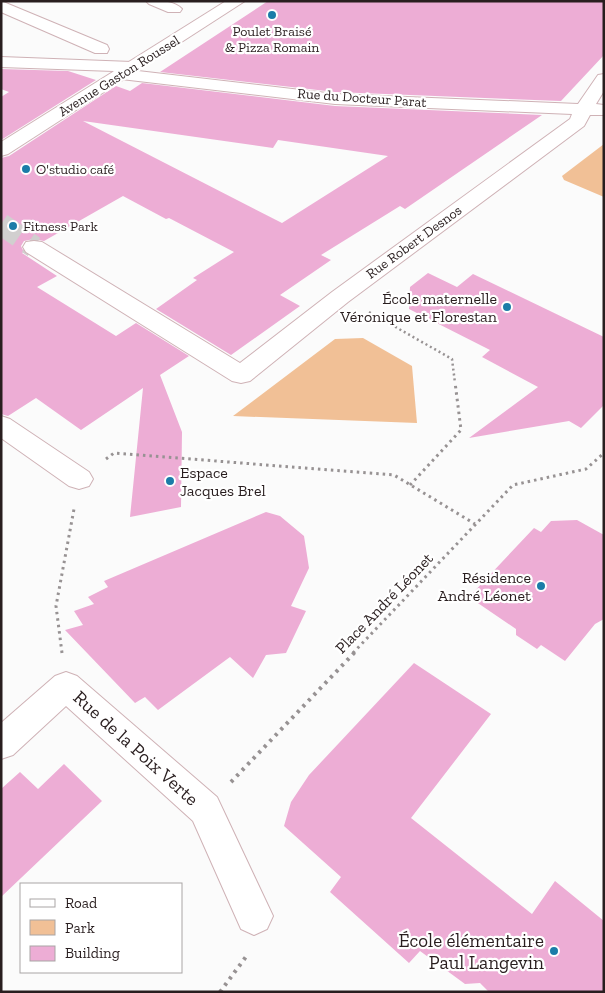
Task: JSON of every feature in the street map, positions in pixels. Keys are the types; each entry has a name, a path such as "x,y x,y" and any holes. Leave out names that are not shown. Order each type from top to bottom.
{"street":[{"path":"154,1 174,9"},
{"name":"Avenue Gaston Roussel","path":"1,150 237,1"},
{"path":"1,6 101,49"},
{"name":"Rue du Docteur Parat","path":"1,62 126,70 335,99 594,109"},
{"name":"Rue Robert Desnos","path":"34,247 241,375 340,297 594,109 594,91 604,79"},
{"path":"1,425 79,479"},
{"name":"Rue de la Poix Verte","path":"1,744 66,686 204,809 254,916"}],"path":[{"path":"340,297 392,324 452,360 460,430 410,485"},
{"path":"66,686 56,606 79,479 114,453 394,475 476,524"},
{"name":"Place André Léonet","path":"204,809 513,485 586,468 604,453"}],"green space":[{"path":"604,144 604,197 564,180 562,176"},
{"path":"363,338 412,366 417,423 233,416 335,339"}],"building":[{"path":"268,1 604,1 604,55 561,101 335,92 160,72"},
{"path":"1,69 68,71 96,80 1,140 1,97 9,92 1,89"},
{"path":"142,83 335,106 542,115 405,209 400,206 321,255 331,260 280,295 300,306 231,355 156,309 197,280 193,278 234,252 123,196 44,241 34,239 24,241 21,246 24,252 22,253 57,276 37,287 116,336 136,323 189,356 160,375 182,432 181,507 130,517 143,388 81,430 36,398 8,416 1,414 1,158 9,156 116,86 130,91","holes":["83,121 273,148 278,140 388,156 282,223"]},
{"path":"428,273 457,287 473,274 604,337 604,405 581,428 569,421 469,438 538,387 482,357 490,350 409,309 410,287"},
{"path":"266,512 280,516 304,536 309,568 291,606 306,611 286,653 266,655 253,678 230,657 158,710 145,697 135,703 65,630 83,625 74,611 94,604 88,597 108,587 104,581"},
{"name":"Résidence André Léonet","path":"577,520 604,535 604,619 595,624 565,661 541,645 537,649 516,635 516,629 469,597 534,528 541,532 551,521"},
{"path":"414,663 491,714 411,818 532,914 555,881 604,921 604,992 489,992 480,983 465,984 420,951 409,963 330,892 341,877 284,826 291,802 309,775"},
{"path":"64,764 102,801 1,897 1,789 20,772 38,789"}],"tunnel":[{"path":"1,224 34,247"}],"place":[{"name":"Poulet Braisé & Pizza Romain","path":"272,15"},
{"name":"O'studio café","path":"26,169"},
{"name":"Fitness Park","path":"13,226"},
{"name":"École maternelle Véronique et Florestan","path":"507,307"},
{"name":"Espace Jacques Brel","path":"170,481"},
{"name":"Résidence André Léonet","path":"541,586"},
{"name":"École élémentaire Paul Langevin","path":"554,951"}]}
